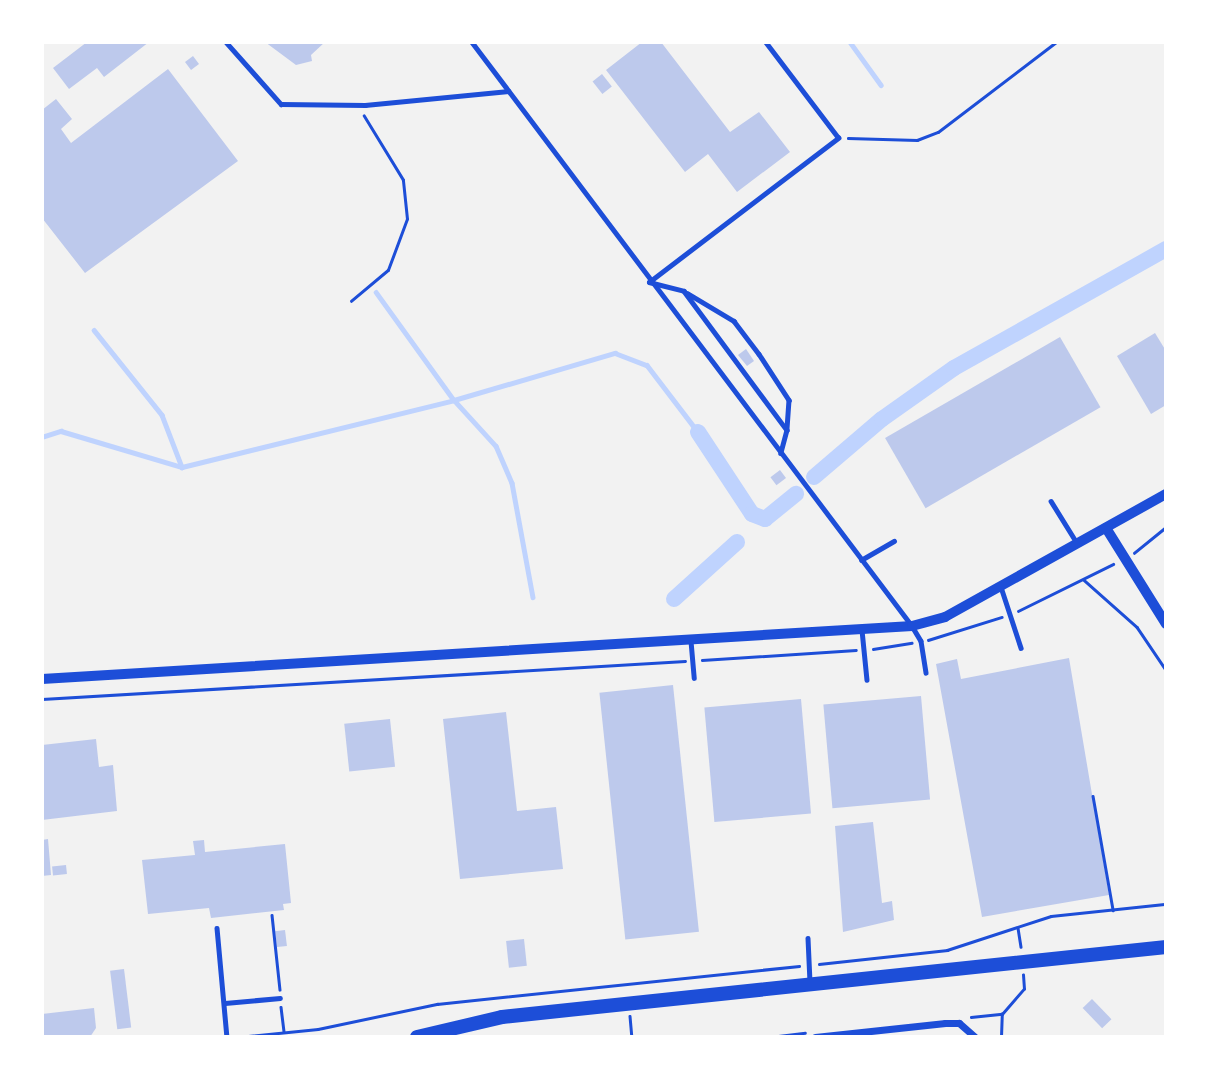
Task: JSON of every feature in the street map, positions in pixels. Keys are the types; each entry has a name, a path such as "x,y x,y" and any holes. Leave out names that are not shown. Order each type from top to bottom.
{"main road":[{"path":"417,1037 502,1017 1166,947"}],"street":[{"path":"42,679 912,626 945,617 1166,494"},
{"path":"1106,528 1166,624"},
{"path":"815,1037 959,1023 975,1037"}],"lane":[{"path":"226,42 281,104 365,105 509,91"},
{"path":"472,42 649,282 912,626 921,641 926,673"},
{"path":"649,282 838,138 765,42"},
{"path":"649,282 684,291 734,321 760,354 789,400 787,430 781,454"},
{"path":"684,291 787,430"},
{"path":"1051,500 1078,544"},
{"path":"861,560 894,541"},
{"path":"1001,586 1021,648"},
{"path":"862,629 867,680"},
{"path":"691,639 694,678"},
{"path":"217,928 228,1037"},
{"path":"808,938 810,986"},
{"path":"225,1003 281,998"}],"path":[{"path":"838,138 917,140 938,132 1056,42"},
{"path":"352,302 388,270 407,219 403,180 364,118 365,105"},
{"path":"1084,580 1137,627 1166,670"},
{"path":"1093,796 1114,910"},
{"path":"238,1037 318,1029 437,1004 947,950 1051,916 1166,904"},
{"path":"272,915 284,1032"},
{"path":"1001,1037 1002,1014 1024,989 1018,928"},
{"path":"968,1017 1002,1014"},
{"path":"318,1029 319,1037"}],"building":[{"path":"87,42 149,42 104,77 97,68 69,89 53,68"},
{"path":"265,42 325,42 311,55 312,61 296,65"},
{"path":"642,42 661,42 730,132 759,112 790,152 737,192 708,154 685,172 606,70"},
{"path":"193,56 199,64 191,70 185,62"},
{"path":"168,69 238,161 85,273 42,218 42,110 56,99 72,119 61,129 71,143"},
{"path":"602,74 612,87 602,94 593,81"},
{"path":"1155,333 1166,351 1166,405 1151,414 1117,356"},
{"path":"1060,337 1100,407 926,508 885,438"},
{"path":"746,349 754,361 747,366 738,355"},
{"path":"780,470 786,478 776,485 770,477"},
{"path":"1069,658 1109,895 982,917 936,664 957,659 961,679"},
{"path":"673,685 699,932 625,939 599,693"},
{"path":"921,696 930,800 832,808 823,705"},
{"path":"801,699 811,814 714,822 704,707"},
{"path":"506,712 517,811 556,807 563,869 460,879 443,719"},
{"path":"390,719 395,767 349,772 344,724"},
{"path":"96,739 99,767 113,765 117,811 42,820 42,745"},
{"path":"873,822 882,903 892,901 894,920 843,932 835,826"},
{"path":"48,839 51,875 42,876 42,840"},
{"path":"204,840 205,852 285,844 291,903 283,904 284,910 211,918 209,908 148,914 142,860 195,855 193,841"},
{"path":"66,865 67,874 53,875 52,866"},
{"path":"285,930 287,946 277,947 275,931"},
{"path":"524,939 527,966 509,968 506,941"},
{"path":"124,969 131,1028 117,1029 110,971"},
{"path":"1092,999 1111,1019 1102,1028 1083,1008"},
{"path":"94,1008 96,1028 90,1037 42,1037 42,1014"}],"waterway":[{"path":"850,42 881,85"},
{"path":"814,477 882,419 954,368 1166,249"},
{"path":"376,292 454,400 496,446 512,483 533,597"},
{"path":"94,330 162,415 182,467"},
{"path":"42,437 61,431 182,467 454,400 615,353 647,365 698,432"},
{"path":"698,432 752,514 765,519 796,494"},
{"path":"674,599 737,542"}]}
